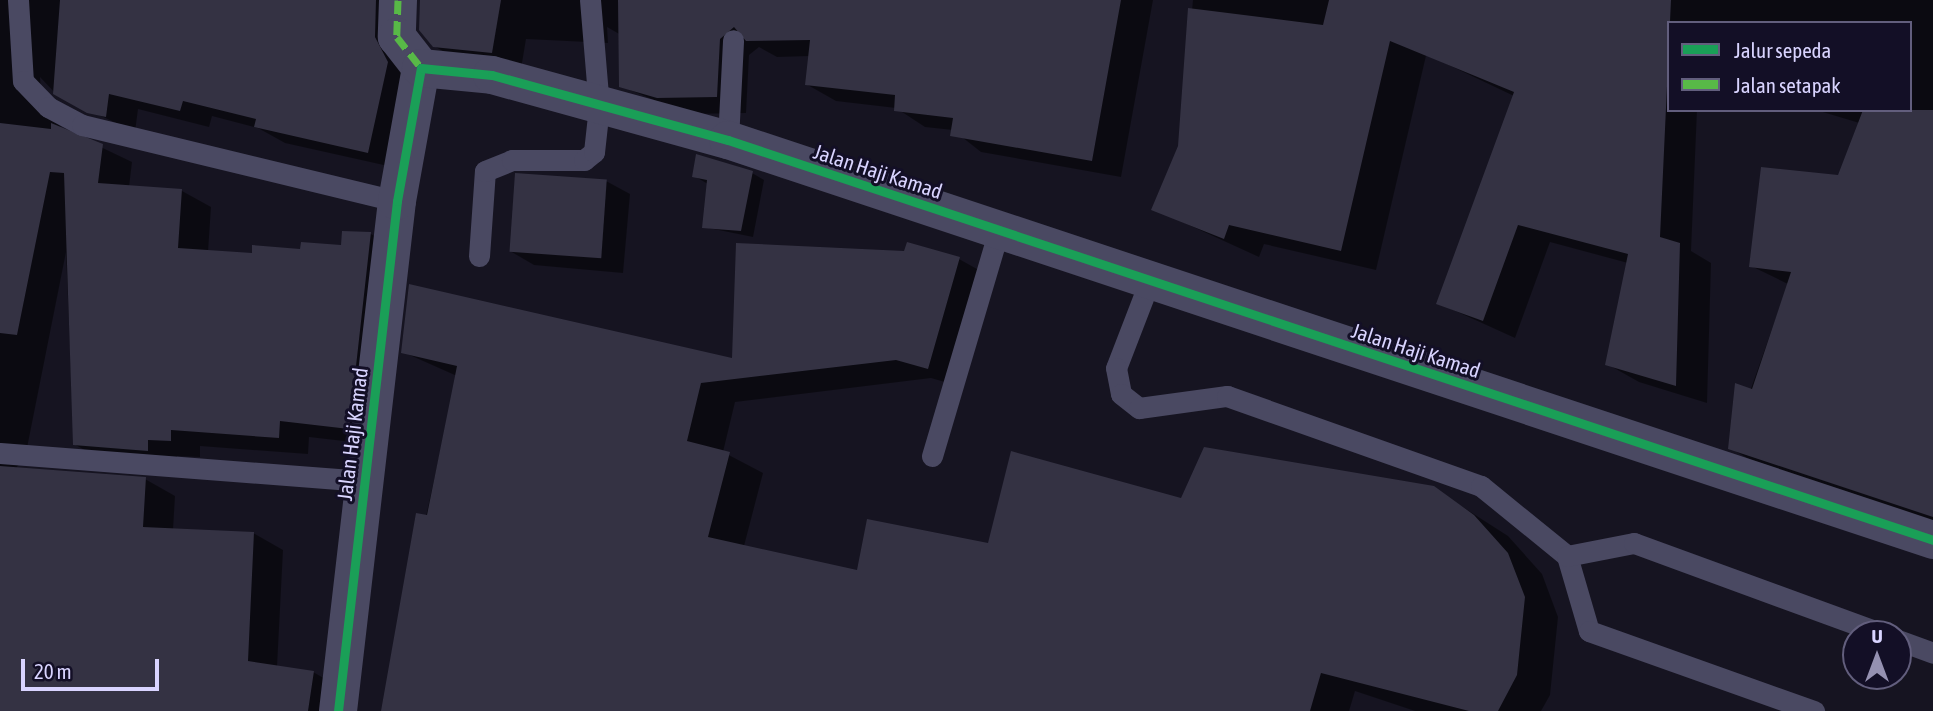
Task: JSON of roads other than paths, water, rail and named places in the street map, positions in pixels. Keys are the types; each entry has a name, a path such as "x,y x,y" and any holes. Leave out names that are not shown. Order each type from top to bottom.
{"street":[{"path":"398,0 397,37 421,68"},
{"name":"Jalan Haji Kamad","path":"338,711 397,201 421,68 492,75 598,107 729,140 1933,540"}],"lane":[{"path":"18,0 23,80 48,107 82,125 397,201"},
{"path":"479,256 485,171 512,160 584,160 594,152 598,107 590,0"},
{"path":"729,140 733,40"},
{"path":"932,456 999,230"},
{"path":"1150,280 1116,368 1121,394 1139,408 1227,396 1481,486 1567,556 1589,631 1814,711"},
{"path":"0,453 364,481"},
{"path":"1567,556 1634,543 1844,620"},
{"path":"1912,645 1933,653"}]}
